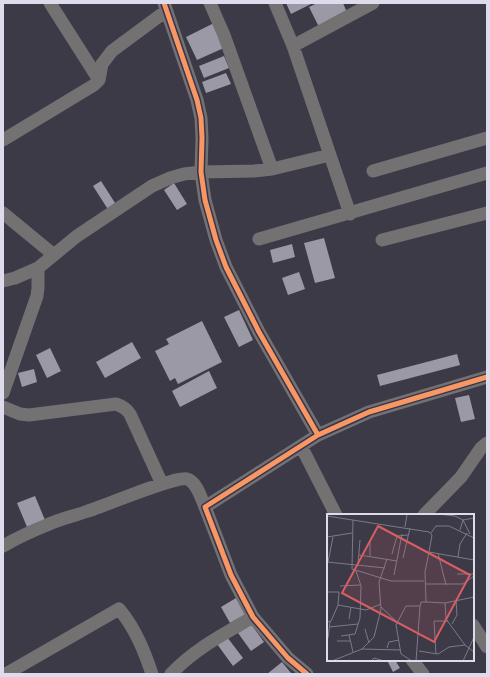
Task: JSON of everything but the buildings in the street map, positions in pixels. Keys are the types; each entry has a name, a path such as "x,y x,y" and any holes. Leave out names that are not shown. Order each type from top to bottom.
{"street":[{"path":"50,3 99,80"},
{"path":"275,3 293,46 350,214"},
{"path":"293,46 373,3"},
{"path":"214,4 272,169"},
{"path":"3,140 94,85 99,80 102,64 112,51 165,7 197,100 201,118 201,172 205,200 216,240 226,267 259,332 318,435"},
{"path":"373,171 487,138"},
{"path":"3,281 15,278 38,268 77,236 152,186 170,178 184,174 201,172 254,171 272,169 330,155"},
{"path":"259,239 350,214 487,173"},
{"path":"3,213 54,255"},
{"path":"382,240 487,213"},
{"path":"3,393 37,296 38,268"},
{"path":"205,507 318,435 369,412 487,377"},
{"path":"3,407 20,414 29,415 116,404 122,406 126,408 130,414 162,484"},
{"path":"425,514 461,477 481,448 487,443"},
{"path":"301,446 335,514"},
{"path":"3,546 48,524 162,484 187,479 196,487 231,575 253,617 288,658 306,674"},
{"path":"6,674 119,609 128,620 145,651 152,674"},
{"path":"171,674 180,663 194,652 253,617"},
{"path":"474,627 487,647"},
{"path":"413,661 423,674"}],"cycle path":[{"path":"164,3 197,100 201,118 201,172 205,200 216,240 226,267 259,332 318,435"},
{"path":"307,674 288,658 253,617 231,575 205,507 318,435 369,412 487,377"}]}
